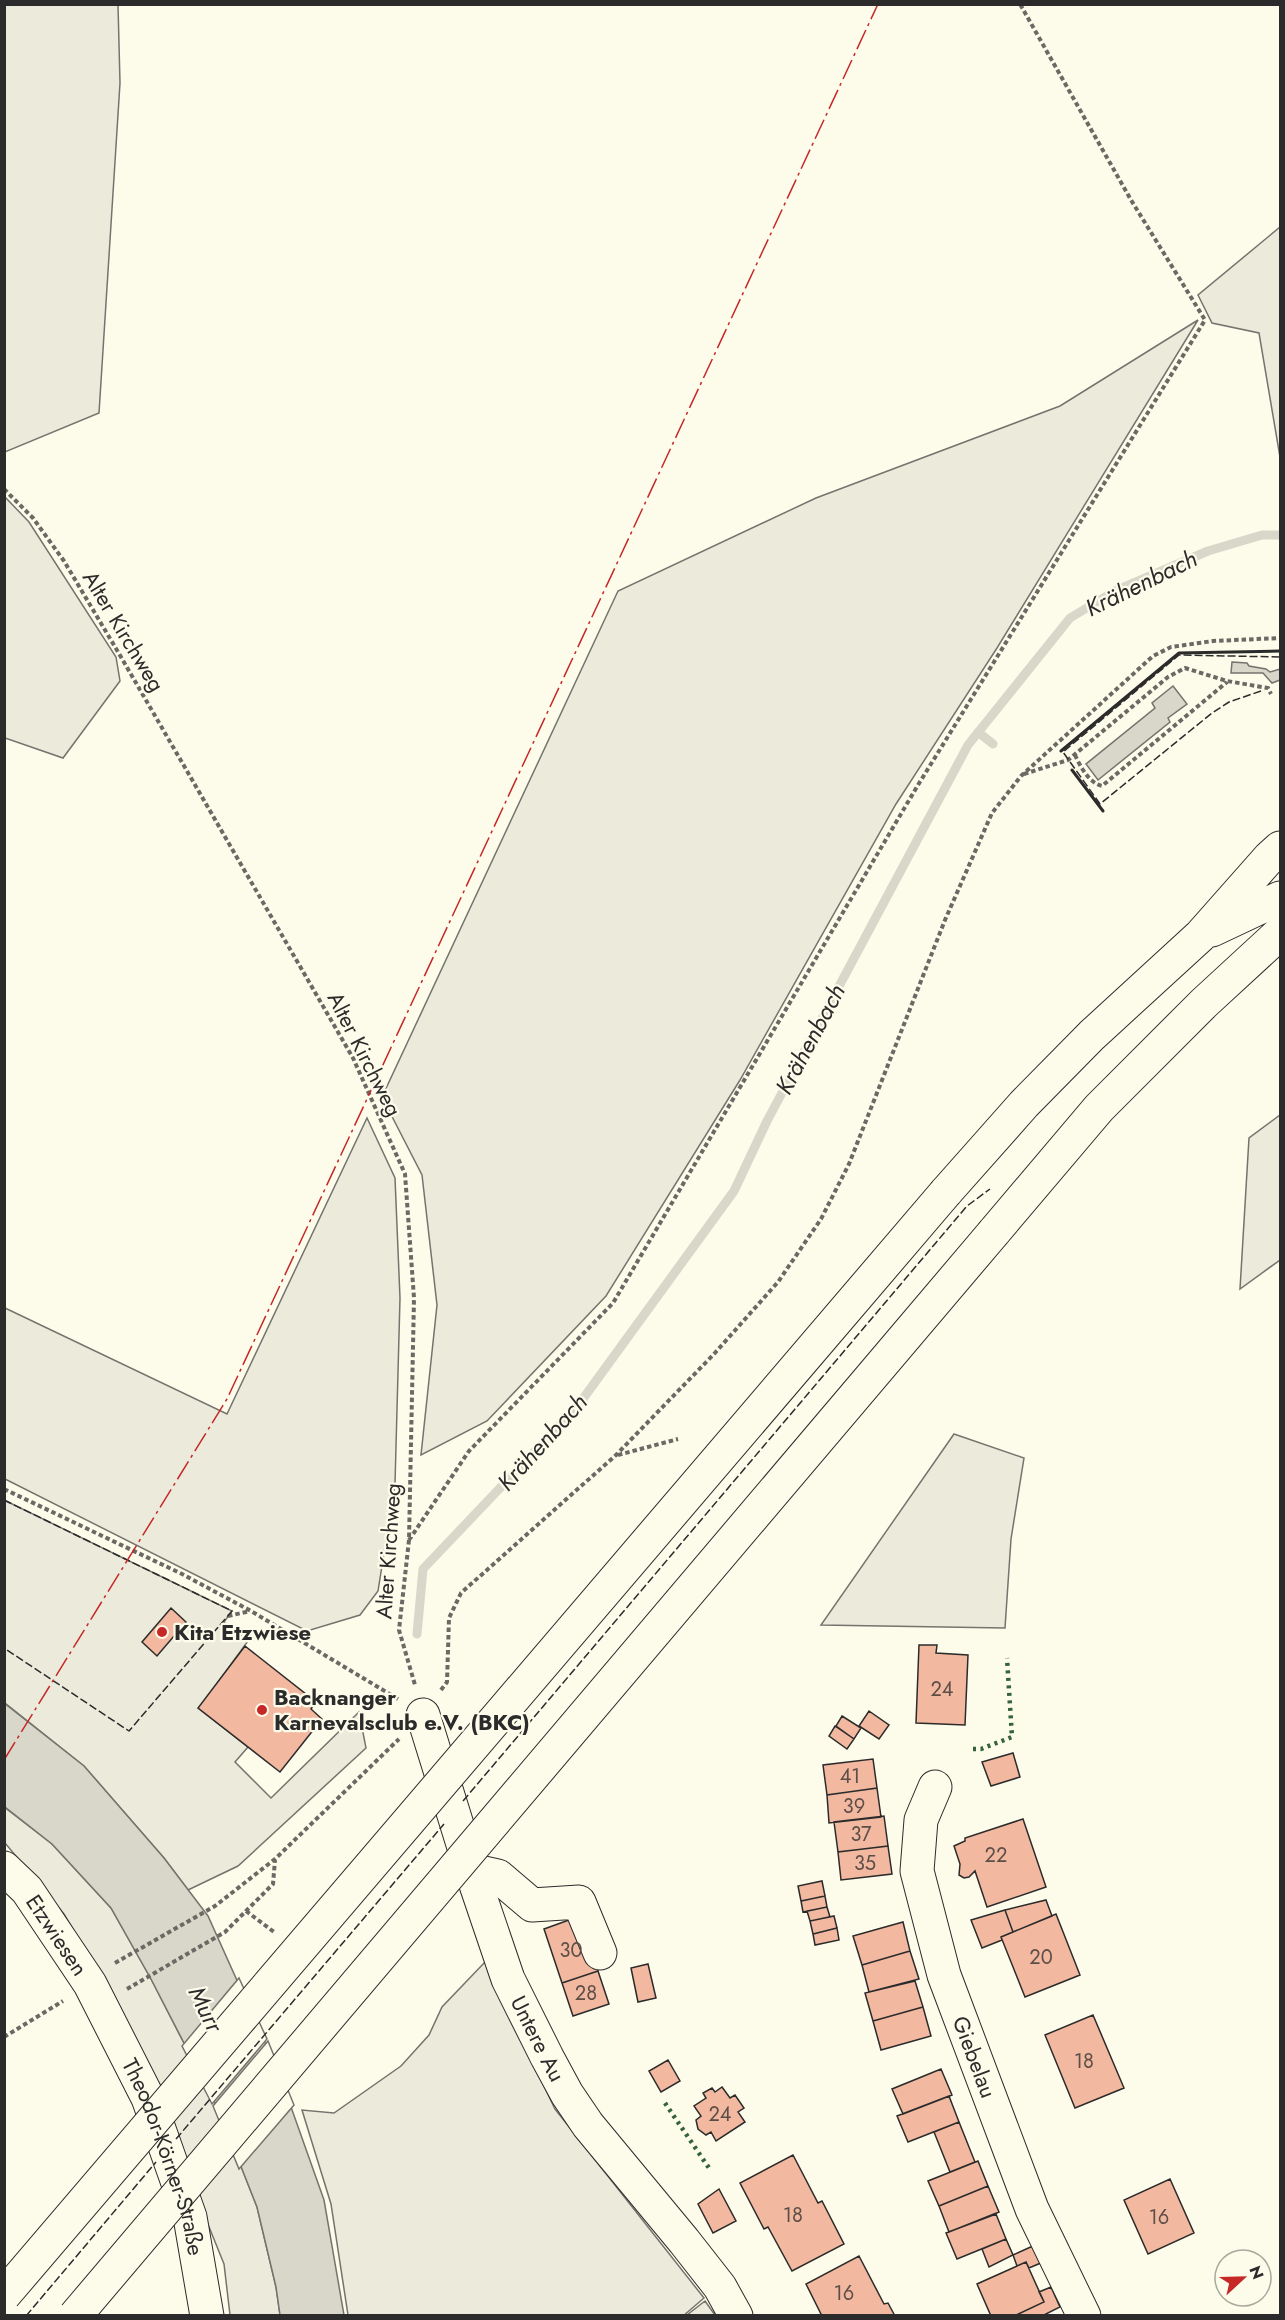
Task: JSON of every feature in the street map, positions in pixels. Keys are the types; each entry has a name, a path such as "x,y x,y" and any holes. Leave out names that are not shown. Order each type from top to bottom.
{"main road":[{"path":"4,2295 946,1192 1024,1104 1092,1035 1200,936 1269,858 1281,848"},
{"path":"1200,936 1281,898"},
{"path":"75,2316 1099,1108 1204,1003 1281,933"},
{"name":"Untere Au","path":"423,1715 471,1870 508,1979 567,2094 588,2125 720,2288 736,2316"},
{"name":"Giebelau","path":"935,1787 921,1820 918,1871 944,1975 1032,2209 1084,2316"},
{"name":"Etzwiesen","path":"4,1868 27,1890 104,1995"},
{"path":"471,1870 498,1876 532,1905 579,1902 600,1953"},
{"name":"Theodor-Körner-Straße","path":"104,1995 148,2098 190,2217 207,2316"}],"path":[{"path":"409,1540 469,1451 613,1303 918,785 1205,320 1131,200 1020,4"},
{"name":"Alter Kirchweg","path":"4,489 33,518 64,561 121,657 353,1058 405,1174 414,1298 409,1540 399,1630 423,1715"},
{"path":"115,1963 215,1906 275,1859 423,1715 447,1682 449,1618 461,1593 616,1455 714,1354 778,1282 821,1219 849,1164 974,852 992,813 1021,776 1153,656 1171,647 1213,641 1281,638"},
{"path":"1021,776 1068,760 1168,677 1185,668 1227,681 1268,688 1271,694"},
{"path":"1075,755 1087,774 1097,785 1102,786 1227,681"},
{"path":"616,1455 678,1439"},
{"path":"4,1489 182,1574 251,1611 423,1715"},
{"path":"228,1616 251,1611"},
{"path":"4,2037 104,1995 225,1932 273,1884 275,1859"}],"shaded area":[{"path":"5,4 118,5 120,83 99,413 5,452"},
{"path":"1280,227 1280,457 1259,333 1212,323 1198,295"},
{"path":"1198,320 997,648 896,804 740,1080 606,1296 487,1421 421,1455 437,1305 422,1175 382,1097 618,591 816,498 1060,406"},
{"path":"5,497 29,522 116,657 120,681 63,758 5,738"},
{"path":"1280,1115 1280,1260 1240,1289 1249,1138"},
{"path":"367,1118 395,1178 400,1298 395,1484 378,1591 360,1615 307,1631 5,1479 5,1308 227,1414"},
{"path":"954,1434 1024,1458 1011,1539 1005,1628 821,1625"},
{"path":"4,1500 232,1611 224,1622 248,1641 199,1708 248,1747 235,1762 271,1798 359,1712 366,1748 238,1866 188,1890 164,1858 84,1766 5,1703"},
{"path":"4,1807 52,1844 111,1908 151,1979 220,2113 257,2207 276,2287 280,2315 230,2315 224,2264 123,2014 64,1914 5,1843"},
{"path":"485,1962 555,2109 704,2298 683,2316 348,2315 331,2204 302,2110 334,2113 401,2066 429,2035 442,2007"},
{"path":"705,2301 715,2315 687,2315"}],"water":[{"path":"1232,662 1247,663 1249,666 1270,672 1280,669 1280,680 1272,683 1263,673 1231,673"},
{"path":"1173,686 1187,704 1168,718 1170,722 1098,780 1086,764 1155,708 1152,703"},
{"name":"Murr","path":"4,1703 84,1766 164,1858 208,1916 280,2076 324,2200 344,2315 280,2315 276,2287 257,2207 220,2113 151,1979 111,1908 52,1844 5,1807"}],"pier":[{"path":"239,1978 267,2039 212,2104 182,2046"},
{"path":"268,2041 294,2105 239,2169 213,2106"}],"building":[{"path":"171,1608 186,1622 157,1656 142,1642"},
{"path":"919,1645 937,1645 936,1653 968,1655 965,1725 916,1723"},
{"path":"245,1646 316,1702 311,1709 322,1719 280,1772 198,1708"},
{"path":"869,1711 889,1725 879,1739 859,1726"},
{"path":"842,1716 861,1728 854,1739 836,1726"},
{"path":"835,1726 854,1739 847,1749 829,1736"},
{"path":"1013,1753 1020,1777 991,1786 982,1762"},
{"path":"873,1759 877,1788 827,1795 823,1765"},
{"path":"877,1788 881,1817 829,1823 827,1795"},
{"path":"884,1816 888,1846 838,1852 834,1822"},
{"path":"1023,1819 1046,1887 987,1907 975,1871 969,1877 964,1878 959,1875 960,1864 954,1846 965,1841 965,1838"},
{"path":"888,1846 892,1874 841,1880 838,1852"},
{"path":"822,1881 825,1896 801,1901 798,1886"},
{"path":"825,1896 827,1907 803,1912 801,1901"},
{"path":"1046,1900 1052,1916 1013,1932 1005,1910"},
{"path":"827,1907 830,1917 810,1921 807,1911"},
{"path":"1005,1910 1013,1932 1001,1937 1002,1940 982,1948 971,1920"},
{"path":"1056,1914 1080,1975 1025,1997 1001,1937"},
{"path":"580,1916 598,1971 562,1983 544,1929"},
{"path":"834,1916 837,1928 813,1934 810,1921"},
{"path":"903,1922 910,1951 862,1965 853,1936"},
{"path":"837,1928 839,1940 815,1945 813,1934"},
{"path":"910,1951 919,1979 869,1992 862,1965"},
{"path":"648,1964 656,1998 638,2002 631,1968"},
{"path":"598,1971 609,2004 573,2016 562,1983"},
{"path":"915,1981 923,2007 873,2021 865,1993"},
{"path":"923,2007 931,2036 881,2050 873,2021"},
{"path":"1093,2015 1124,2088 1075,2108 1045,2035"},
{"path":"668,2060 680,2081 661,2092 649,2071"},
{"path":"941,2069 952,2095 903,2114 892,2089"},
{"path":"722,2087 730,2098 735,2095 744,2108 738,2112 745,2122 716,2141 711,2132 706,2135 698,2129 696,2120 701,2116 694,2106 706,2098 703,2093 712,2088 715,2092"},
{"path":"949,2096 959,2122 908,2142 897,2116"},
{"path":"959,2122 975,2162 950,2172 934,2132"},
{"path":"793,2155 818,2203 822,2201 844,2244 792,2271 768,2227 764,2229 740,2183"},
{"path":"978,2161 988,2186 939,2206 928,2181"},
{"path":"1170,2179 1194,2233 1148,2254 1124,2200"},
{"path":"988,2186 999,2212 949,2232 939,2206"},
{"path":"719,2189 736,2221 713,2233 698,2204"},
{"path":"996,2214 1006,2239 957,2259 946,2233"},
{"path":"1006,2239 1013,2255 989,2267 982,2249"},
{"path":"1035,2245 1043,2262 1029,2268 1026,2262 1017,2266 1013,2255"},
{"path":"859,2256 884,2304 888,2303 895,2316 822,2316 806,2284"},
{"path":"1026,2262 1044,2302 1014,2316 991,2316 977,2284"},
{"path":"1051,2287 1060,2307 1042,2316 1014,2316 1044,2302 1039,2292"}],"waterway":[{"name":"Krähenbach","path":"417,1634 423,1569 577,1407 734,1191 767,1121 968,745 1070,618 1115,591 1208,551 1262,535 1280,535"},
{"path":"978,732 993,744"}],"hedge":[{"path":"973,1749 981,1749 1012,1737 1007,1658"},
{"path":"665,2103 711,2171"}],"fence":[{"path":"1261,691 1229,702 1212,713 1100,804 1063,752 1179,655 1280,657"},
{"path":"463,1801 967,1206 990,1189"},
{"path":"4,1500 232,1611 129,1731 4,1648"},
{"path":"176,2139 444,1824"},
{"path":"26,2316 156,2162"}],"wall":[{"path":"1061,751 1179,653 1280,651"},
{"path":"1072,770 1103,811"}],"power":[{"path":"4,1760 227,1399 878,4"}],"place":[{"name":"Kita Etzwiese","path":"162,1632"},
{"name":"Backnanger Karnevalsclub e.V. (BKC)","path":"262,1710"}]}
